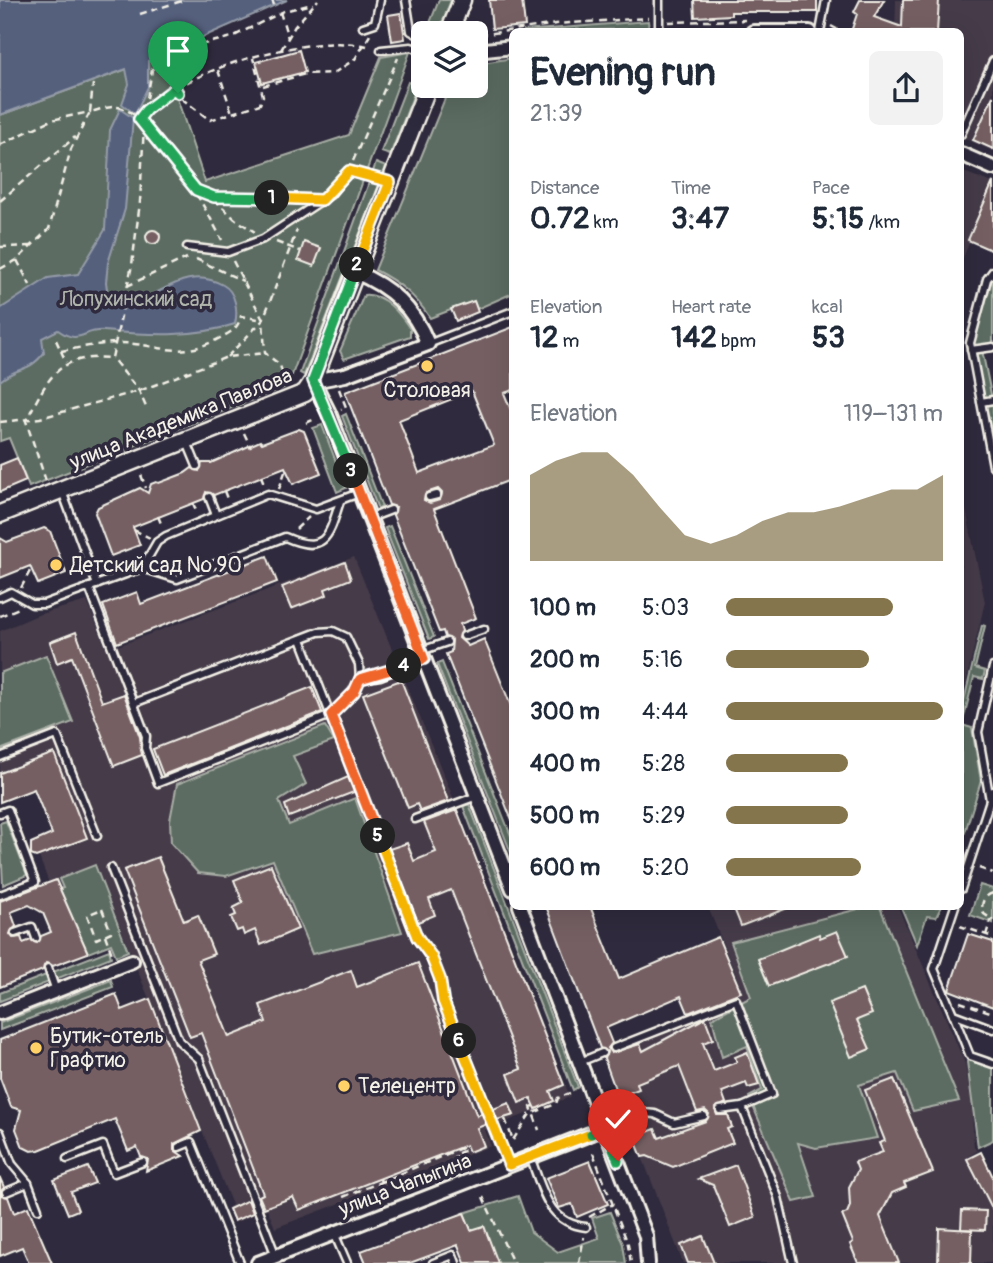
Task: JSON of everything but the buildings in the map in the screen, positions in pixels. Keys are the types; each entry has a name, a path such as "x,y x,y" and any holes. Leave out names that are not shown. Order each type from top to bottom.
{"street":[{"path":"454,21 462,0"},
{"path":"488,50 509,47"},
{"name":"улица Академика Павлова","path":"0,514 54,487 187,442 305,393 313,380 423,98"},
{"path":"964,160 993,168"},
{"path":"355,272 380,283 407,305 428,344 345,375 313,380 370,518 509,879"},
{"path":"522,910 646,1236 648,1263"},
{"path":"0,1013 132,961"},
{"name":"улица Чапыгина","path":"258,1263 605,1128"}],"lane":[{"path":"363,27 373,26 380,0"},
{"path":"406,0 411,31"},
{"path":"659,0 659,28"},
{"path":"821,28 826,0"},
{"path":"381,50 411,49"},
{"path":"964,127 993,61"},
{"path":"187,247 228,252 265,238 322,200 349,171 390,182"},
{"path":"993,271 987,278 970,343 993,466"},
{"path":"428,344 509,313"},
{"path":"971,350 993,347"},
{"path":"981,402 993,400"},
{"path":"187,442 197,466"},
{"path":"54,487 97,585"},
{"path":"142,568 157,542 268,494 276,494 316,509 359,493"},
{"path":"429,497 437,495"},
{"path":"209,497 216,515"},
{"path":"0,597 11,592 32,604 44,604 142,568 177,579 285,537 307,545 319,543 328,537 340,500"},
{"path":"370,518 391,510"},
{"path":"89,587 146,736 145,748 158,783 331,715 354,692 360,679 359,664 346,637 332,631 318,632 134,703"},
{"path":"464,636 484,629"},
{"path":"301,639 417,937 431,956 440,979 443,1001 509,1165"},
{"path":"360,679 380,676 447,642"},
{"path":"990,800 978,732 993,667"},
{"path":"0,757 57,735 97,836"},
{"path":"964,880 993,791"},
{"path":"415,820 477,796"},
{"path":"0,813 8,810 35,882 0,895"},
{"path":"111,868 179,1041 199,1059 276,1256"},
{"path":"954,910 934,970 970,1056 993,1063"},
{"path":"15,933 32,927 36,938"},
{"path":"48,968 56,991"},
{"path":"614,1048 737,1000 772,1094 742,1107 720,1110"},
{"path":"953,1014 993,1029"},
{"path":"580,1062 602,1053"},
{"path":"742,1107 778,1197 793,1263"},
{"path":"605,1128 644,1113 655,1114 674,1122 704,1116"},
{"path":"0,1132 12,1164 28,1183 38,1209"},
{"path":"179,1147 191,1142 240,1263"},
{"path":"66,1159 103,1145 114,1173 143,1162"},
{"path":"530,1157 553,1212 571,1226 586,1227"},
{"path":"6,1192 28,1183"},
{"path":"334,1233 347,1263"},
{"path":"433,1263 453,1255 456,1263"}],"path":[{"path":"140,14 185,0"},
{"path":"272,0 274,5"},
{"path":"281,50 318,0"},
{"path":"145,111 155,65 200,45 232,37 280,12 313,4"},
{"path":"280,12 288,38"},
{"path":"261,86 305,74 334,72 355,59 373,26"},
{"path":"139,119 145,111 175,88 218,70 281,50 320,42 365,45 381,50"},
{"path":"349,171 402,48"},
{"path":"175,88 181,97 210,120 262,103 261,86 253,58"},
{"path":"218,70 232,113"},
{"path":"0,269 17,260 49,229 75,136 90,112 93,84"},
{"path":"0,145 51,120 90,112 117,107 139,119 196,190 263,320 265,352 280,365 289,389"},
{"path":"112,358 140,202 144,125"},
{"path":"0,201 75,136"},
{"path":"196,190 212,197 235,219 265,238 300,251"},
{"path":"212,197 322,200"},
{"path":"227,357 263,320 290,247 309,209"},
{"path":"0,247 33,246"},
{"path":"127,286 200,250"},
{"path":"188,257 243,281"},
{"path":"17,260 30,285"},
{"path":"61,351 114,343 158,349 196,349 233,331 239,325 240,316 263,320"},
{"path":"56,340 66,362"},
{"path":"0,422 26,421 139,391 227,357 265,352"},
{"path":"54,487 26,421 40,393 66,362 90,356 112,358 139,391 146,407"},
{"path":"244,433 251,448"},
{"path":"276,494 286,469"},
{"path":"140,473 146,488"},
{"path":"285,537 316,509"},
{"path":"134,530 157,542"},
{"path":"18,594 32,569"},
{"path":"0,616 32,604"},
{"path":"976,867 993,873"},
{"path":"986,935 992,920 984,914 982,904 986,896 993,893"},
{"path":"102,909 111,932 105,935 96,939 86,915 102,909"},
{"path":"957,925 993,937"},
{"path":"105,935 110,948"},
{"path":"948,999 993,1013"},
{"path":"505,1119 513,1140 533,1113 556,1104 558,1098 570,1093"},
{"path":"534,1106 531,1107 539,1130"},
{"path":"343,1197 467,1148 454,1155 457,1162"},
{"path":"593,1153 628,1244 631,1263"},
{"path":"483,1197 513,1263"},
{"path":"579,1263 580,1253"}],"shaded area":[{"path":"896,0 993,0 993,151 964,138 964,28 895,28"},
{"path":"964,172 993,183 964,256"},
{"path":"964,500 985,602 964,690"},
{"path":"354,557 457,807 570,1097 485,1130 491,1146 275,1228 267,1209 234,1223 228,1208 232,1205 95,865 49,883 39,857 32,856 28,850 33,841 51,834 34,789 0,802 0,631 40,614 87,601 107,650"},
{"path":"709,910 899,910 965,1063 972,1106 974,1147 977,1151 966,1158 993,1213 993,1263 683,1263 600,1048 742,991"}],"green space":[{"path":"439,0 451,0 443,21 431,21"},
{"path":"648,21 649,28 560,28"},
{"name":"Лопухинский сад","path":"410,52 288,386 29,487 9,438 0,441 0,115 163,56 205,182 349,135 381,57"},
{"path":"509,59 509,295 477,309 474,301 430,318 406,290 375,270 445,98 488,98 488,62"},
{"path":"408,82 411,83 412,98 390,155 381,152"},
{"path":"376,163 386,167 304,375 300,373"},
{"path":"993,276 993,345 973,348 973,343"},
{"path":"364,295 378,297 391,306 410,329 410,336 344,359 340,351"},
{"path":"982,350 992,399 983,400 974,351"},
{"path":"993,402 993,449 984,404"},
{"path":"346,414 382,507 378,509 342,416"},
{"path":"322,425 346,488 337,492 313,428"},
{"path":"390,526 434,637 429,639 385,528"},
{"path":"982,625 985,626 975,668 985,671 983,679 974,677 964,717 964,700"},
{"path":"46,655 73,722 0,750 0,673"},
{"path":"442,662 509,831 509,848 437,664"},
{"path":"325,726 334,741 293,756 306,784 279,801 289,825 355,798 402,932 312,954 273,860 226,876 198,873 171,843 170,820 177,784"},
{"path":"964,726 972,728 981,781 964,835"},
{"path":"469,804 578,1087 573,1090 463,806"},
{"path":"6,821 27,875 3,885 0,823"},
{"path":"95,865 128,951 116,956 111,944 88,953 59,889 63,888 59,879"},
{"path":"980,885 993,889 993,923 970,915"},
{"path":"854,910 881,910 959,1101 913,1111 897,1073 859,1085 877,1138 816,1148 798,1143 816,1197 794,1202 749,1097 762,1090 747,1046 722,1057 712,1018 751,997 731,942"},
{"path":"902,910 940,910 936,917 927,916 917,945"},
{"path":"109,950 111,957 56,979 53,972"},
{"path":"46,975 49,982 0,1001 0,993"},
{"path":"111,980 113,987 0,1030 0,1023"},
{"path":"969,1057 993,1065 993,1140 978,1147 967,1062"},
{"path":"518,1196 531,1232 558,1252 599,1238 592,1218 610,1212 623,1244 626,1263 498,1263 471,1230 464,1213"}],"water":[{"path":"0,0 287,0 148,61 148,87 135,114 122,104 129,84 126,69 0,115"},
{"path":"120,109 133,118 125,209 108,263 106,282 109,304 124,305 178,282 207,279 223,285 231,292 236,308 235,324 203,332 170,334 97,331 72,337 58,330 42,338 44,353 38,360 0,381 0,309 48,278 78,274 105,230 110,130"}],"place":[{"name":"Столовая","path":"427,366"},
{"name":"Детский сад № 90","path":"56,565"},
{"name":"Бутик-отель Графтио","path":"36,1048"},
{"name":"Телецентр","path":"344,1086"}],"route":[{"path":"178,93 175,88 146,110 139,119 196,190 214,197 322,200 330,195 349,171 369,174 390,182 313,380 322,395 424,659 380,676 360,679 354,692 331,715 417,937 431,956 440,979 443,1001 509,1165 605,1128 618,1161"}]}
